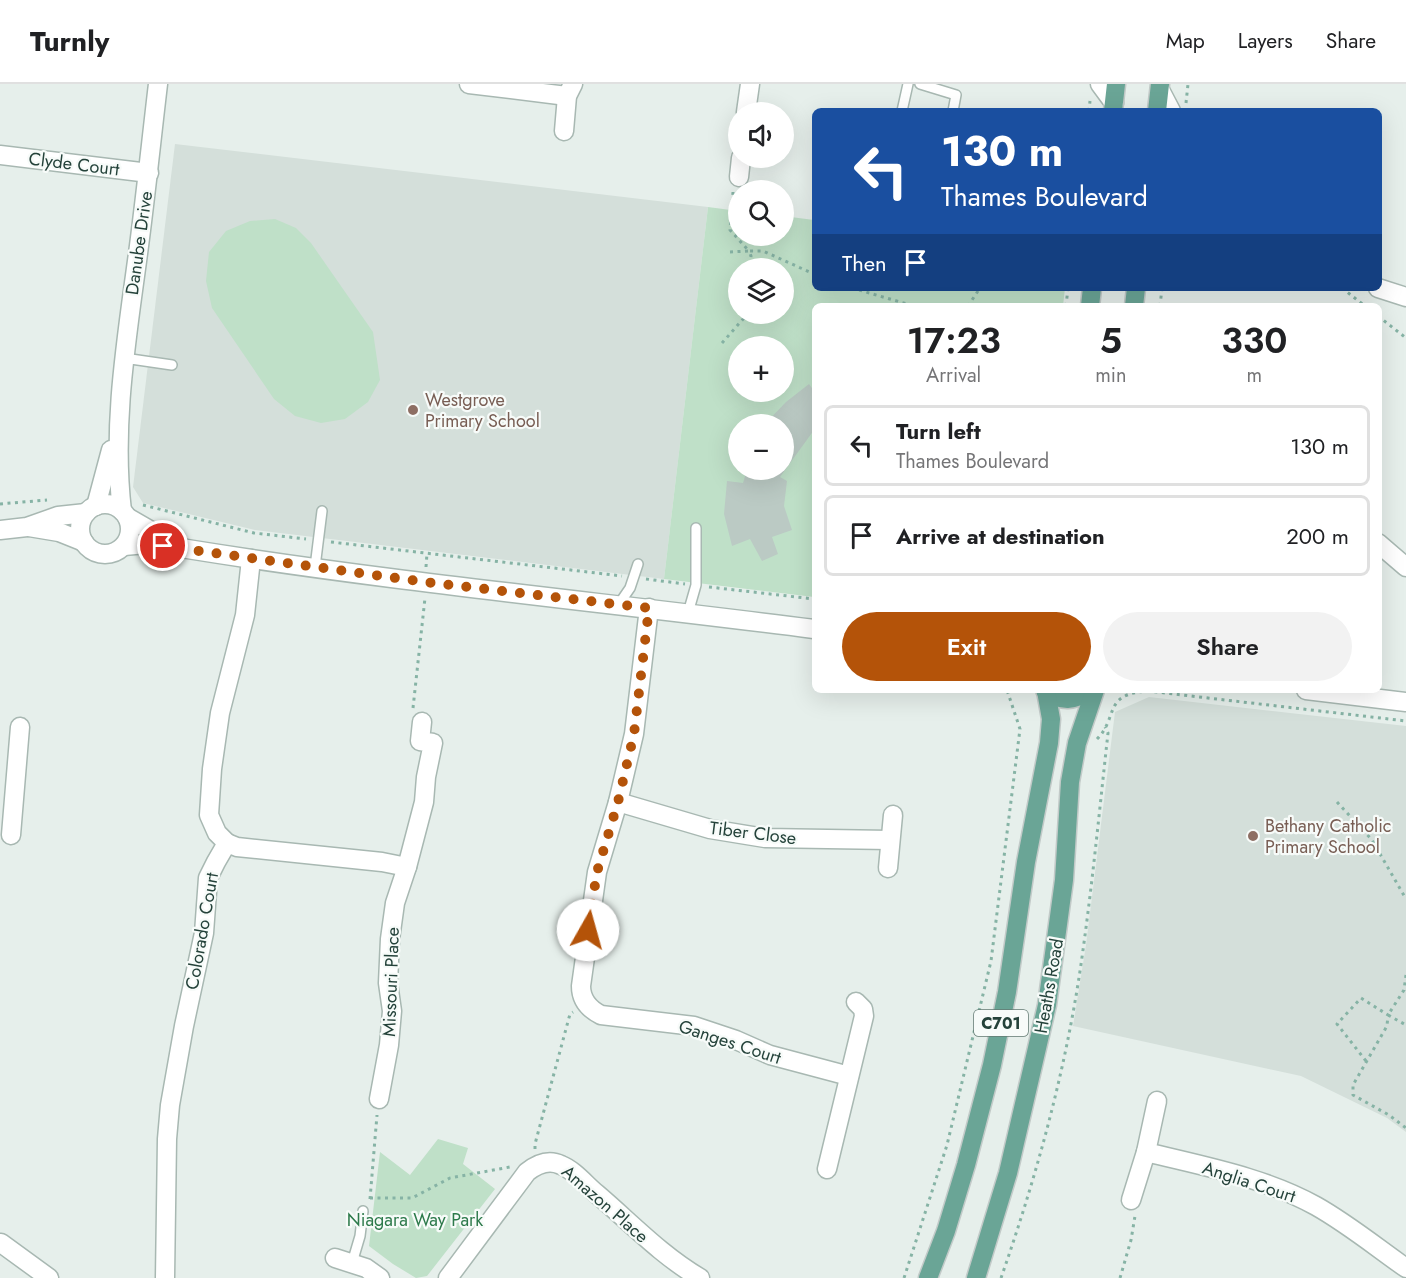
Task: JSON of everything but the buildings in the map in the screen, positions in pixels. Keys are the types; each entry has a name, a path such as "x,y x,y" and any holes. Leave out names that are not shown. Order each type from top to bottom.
{"main road":[{"path":"1113,107 1116,84"},
{"path":"1157,108 1160,87"},
{"name":"C701","path":"928,1278 946,1231 966,1165 992,1065 1007,992 1026,862 1049,743 1051,719 1045,693"},
{"name":"C701","path":"1049,693 1067,699 1078,698 1087,693"},
{"name":"Heaths Road","path":"976,1278 1008,1173 1047,1005 1064,880 1070,782 1077,743 1092,693"}],"street":[{"name":"Danube Drive","path":"125,514 118,477 123,358 149,173 158,84"},
{"path":"469,84 570,90 564,131"},
{"path":"748,102 750,84"},
{"path":"1100,84 1113,107"},
{"path":"1160,87 1176,108"},
{"name":"Clyde Court","path":"0,155 149,173"},
{"path":"739,177 740,168"},
{"path":"1382,289 1406,297"},
{"name":"Danube Drive","path":"91,509 105,476 121,401"},
{"path":"0,530 27,527 58,516 110,504 181,548"},
{"path":"84,542 80,527 91,509"},
{"path":"124,546 130,532 125,514"},
{"path":"27,527 59,532 84,542 95,552 103,554 110,554 124,546 146,544 425,582 812,629"},
{"path":"1382,546 1406,567"},
{"path":"251,559 245,615 220,713 212,769 209,815 216,832 227,843 237,847 382,862 407,867"},
{"path":"585,1003 581,986 597,872 618,802 634,734 649,608"},
{"path":"1331,693 1406,702"},
{"path":"420,741 422,722"},
{"path":"10,835 8,757 20,727"},
{"name":"Missouri Place","path":"380,1103 392,1011 388,982 390,939 395,903 424,802 433,743 420,741"},
{"name":"Tiber Close","path":"618,802 710,829 765,838 890,840"},
{"path":"888,868 893,815"},
{"name":"Colorado Court","path":"165,1278 167,1139 170,1105 204,933 208,878 227,843"},
{"path":"827,1170 849,1076 868,1023 863,1009 856,1002"},
{"name":"Ganges Court","path":"585,1003 596,1013 606,1016 694,1026 736,1040 770,1055 849,1076"},
{"path":"1131,1200 1146,1152 1157,1101"},
{"name":"Anglia Court","path":"1146,1152 1248,1178 1280,1189 1314,1205 1349,1226 1406,1268"},
{"name":"Amazon Place","path":"447,1278 524,1176 538,1165 552,1162 563,1165 624,1217 656,1248 700,1278"},
{"path":"1,1243 49,1278"},
{"path":"344,1261 380,1278"}],"lane":[{"path":"903,108 908,84"},
{"path":"920,84 956,95 954,108"},
{"path":"123,358 172,365"},
{"path":"315,567 322,511"},
{"path":"688,613 696,585 696,528"},
{"path":"619,604 630,588 638,564"},
{"path":"344,1261 360,1236 363,1211"}],"path":[{"path":"1179,108 1188,84"},
{"path":"739,177 732,199 730,230 749,250 751,258"},
{"path":"730,252 763,251 812,273"},
{"path":"862,291 904,303"},
{"path":"1346,291 1361,303"},
{"path":"1382,319 1406,338"},
{"path":"722,343 739,324"},
{"path":"0,504 53,500"},
{"path":"142,505 254,532 812,599"},
{"path":"420,741 413,728 413,708 425,595"},
{"path":"904,1278 947,1145 991,961 1020,729 1007,693"},
{"path":"1092,744 1102,734 1113,707 1130,693"},
{"path":"1157,693 1406,722"},
{"path":"1001,1278 1022,1219 1052,1110 1070,1026 1083,952 1108,733 1105,727"},
{"path":"1337,802 1372,840 1406,899"},
{"path":"1406,975 1404,990 1388,1015 1387,1026 1353,1085 1353,1095 1389,1114 1406,1128"},
{"path":"1366,1061 1336,1024 1361,998 1406,1025"},
{"path":"538,1165 535,1144 570,1014 585,1003"},
{"path":"363,1211 370,1198 380,1103"},
{"path":"370,1198 412,1198 450,1178 513,1167"},
{"path":"1120,1278 1131,1240 1137,1203 1131,1200"}],"shaded area":[{"name":"Westgrove Primary School","path":"175,144 708,207 664,579 255,530 143,503 133,487"},
{"name":"Bethany Catholic Primary School","path":"1149,697 1406,726 1406,1132 1387,1118 1301,1076 1073,1026 1086,945 1115,712"}],"green space":[{"path":"708,207 728,210 728,246 794,246 794,217 812,220 812,291 1065,291 1063,303 812,303 812,597 664,579"},
{"path":"275,219 296,228 311,243 373,332 380,380 368,402 345,419 321,423 295,416 274,399 212,308 206,281 209,252 226,231 250,221"},
{"name":"Niagara Way Park","path":"438,1139 468,1148 463,1164 495,1189 427,1276 416,1278 369,1246 380,1152 410,1175"}],"place":[{"name":"Westgrove Primary School","path":"413,410"},
{"name":"Bethany Catholic Primary School","path":"1253,836"}],"route":[{"path":"163,546 462,587 649,608 634,734 618,802 597,872 588,930"}]}
